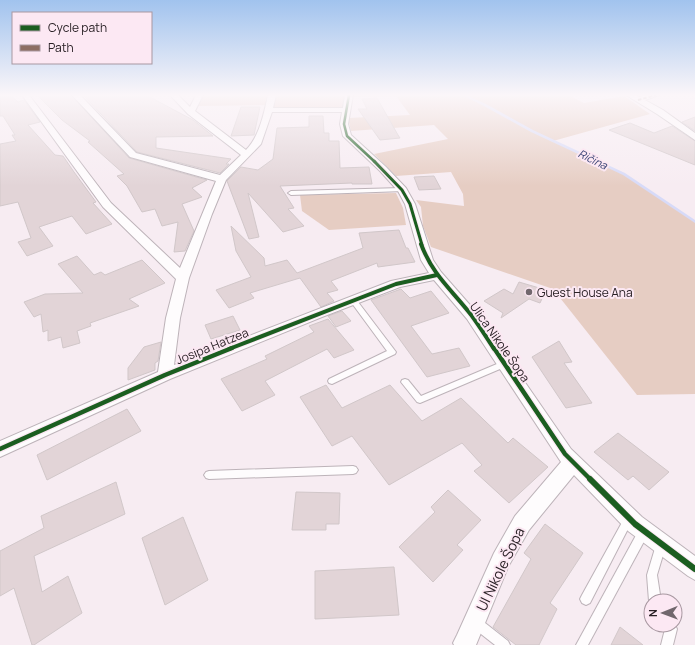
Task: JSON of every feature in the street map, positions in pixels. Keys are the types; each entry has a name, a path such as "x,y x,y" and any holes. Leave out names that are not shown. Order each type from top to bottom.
{"street":[{"path":"48,125 107,205 183,278"},
{"path":"104,125 133,155 222,179"},
{"path":"208,125 246,155"},
{"path":"165,375 173,318 183,278 222,179 257,144 264,125"},
{"name":"Ulica Nikole Šopa","path":"344,125 347,136 384,169 402,190 410,204 420,240 428,260 437,275 472,316 565,454 630,518 695,569"},
{"path":"681,125 691,131 695,137"},
{"name":"Josipa Hatzea","path":"0,449 165,375 353,300 396,284 437,275"},
{"name":"Ul Nikole Šopa","path":"464,644 501,560 522,523 573,462"}],"lane":[{"path":"291,193 402,190"},
{"path":"332,381 392,352 353,300"},
{"path":"404,382 420,400 504,364"},
{"path":"209,475 354,470"},
{"path":"586,599 630,518"},
{"path":"582,645 644,530"},
{"path":"653,593 652,575 662,544"},
{"path":"474,621 504,645"},
{"path":"666,645 670,633"}],"shaded area":[{"path":"350,125 433,125 351,131"},
{"path":"434,125 610,125 553,141 624,174 695,222 695,394 637,395 553,289 431,247 423,226 421,207 416,200 464,206 463,194 451,172 396,176 374,154 448,139"},
{"path":"396,193 403,208 406,225 329,230 302,211 300,195"}],"building":[{"path":"9,125 28,125 55,155 63,156 96,202 93,203 112,224 86,234 72,216 39,227 53,246 27,256 18,242 31,238 18,202 0,206 0,144 16,141 12,135 15,135"},
{"path":"69,125 99,125 129,158 207,180 192,188 202,197 182,204 194,231 185,251 174,252 178,222 162,226 155,209 142,212 127,186 117,176 124,174 88,142 90,141"},
{"path":"112,125 199,125 213,136 156,137 156,148 231,159 226,164 229,164 220,173 137,152"},
{"path":"235,125 256,125 254,135 231,136"},
{"path":"309,125 324,125 324,133 329,133 329,141 339,141 340,168 369,167 372,184 352,183 280,186 294,208 288,209 304,226 283,232 248,193 259,237 249,239 227,181 241,167 258,170 273,159 277,128 309,127"},
{"path":"369,125 393,125 400,138 380,140"},
{"path":"624,125 635,125 654,133 672,126 695,141 695,165 609,130"},
{"path":"686,125 695,125 695,131"},
{"path":"434,176 441,189 419,190 414,177"},
{"path":"231,226 264,258 265,266 287,260 297,273 363,248 359,233 399,230 406,248 408,248 415,262 378,267 377,263 331,281 338,290 327,293 334,301 321,307 300,278 250,293 254,298 229,308 216,290 251,277 236,251"},
{"path":"77,256 94,275 101,272 105,275 142,260 165,283 129,299 139,306 90,323 91,326 77,331 80,343 63,348 61,337 48,341 48,330 43,332 41,314 34,317 24,302 45,294 83,293 58,264"},
{"path":"519,282 546,290 540,303 529,299 501,318 503,313 484,301 504,289 513,294"},
{"path":"401,289 410,298 431,291 449,313 411,326 432,354 459,348 470,366 427,377 371,300"},
{"path":"342,311 351,321 336,327 328,316"},
{"path":"233,316 240,330 211,339 205,325"},
{"path":"328,319 354,350 334,358 327,349 265,381 275,395 242,411 221,379 267,359 265,356 314,332 309,326"},
{"path":"559,341 572,362 564,363 592,403 566,408 532,357"},
{"path":"161,342 158,361 155,363 155,370 128,380 128,368 144,347"},
{"path":"326,385 342,408 390,385 422,421 461,398 508,443 513,438 548,467 509,503 474,471 482,465 462,443 389,485 352,436 332,446 300,397"},
{"path":"127,409 141,431 47,480 37,455"},
{"path":"618,433 669,472 649,490 633,476 628,480 594,452"},
{"path":"116,482 125,514 34,556 42,592 68,576 82,613 32,645 14,588 0,596 0,551 44,528 41,516"},
{"path":"448,490 481,520 457,545 463,550 433,582 399,547 435,512 431,507"},
{"path":"296,492 340,493 339,524 326,524 326,530 292,530"},
{"path":"183,517 208,580 165,605 142,538"},
{"path":"545,524 583,553 550,603 557,609 539,645 516,645 493,627 531,559 524,553"},
{"path":"394,567 399,615 315,619 315,571"},
{"path":"620,627 643,645 611,645"}],"waterway":[{"name":"Ričina","path":"521,125 624,174 695,222"}],"cycle path":[{"path":"344,125 347,136 383,169 402,190 410,204 427,260 437,275 472,316 565,454 635,524 695,569"},
{"path":"0,449 165,375 317,314 396,284 437,275"}],"place":[{"name":"Guest House Ana","path":"529,292"}]}
